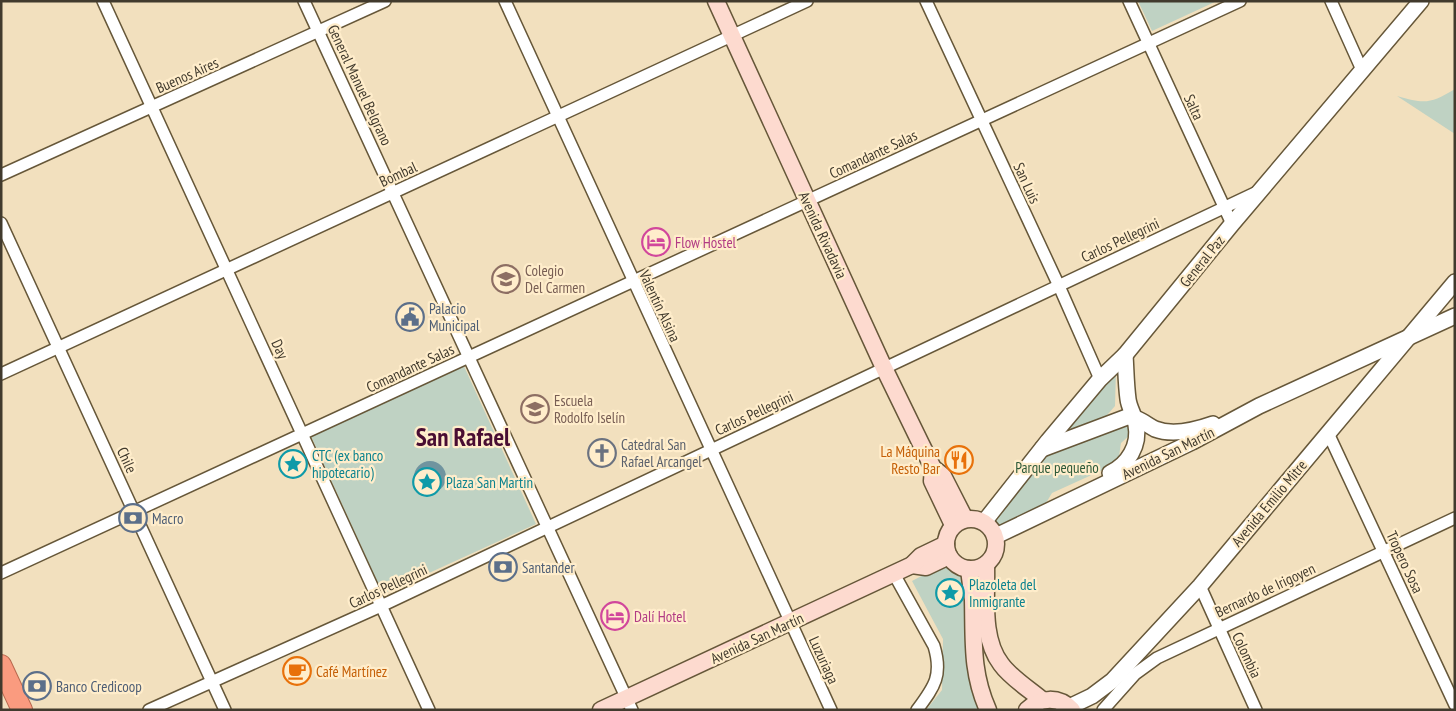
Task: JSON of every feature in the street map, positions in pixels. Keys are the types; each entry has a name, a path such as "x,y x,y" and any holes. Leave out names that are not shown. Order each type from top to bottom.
{"highway":[{"path":"1,664 22,710"}],"main road":[{"name":"Avenida Rivadavia","path":"716,1 884,368 933,468 932,481 959,522"},
{"path":"978,519 984,522 993,530 996,536 996,552 992,560 986,565 974,569 968,569 954,563 947,550 949,531 959,522 978,519"},
{"name":"Avenida San Martín","path":"601,710 629,704 790,622 912,565 921,556 947,550"},
{"path":"986,565 987,618 994,654 1002,666 1042,700"},
{"path":"968,569 973,598 973,651 981,692 988,710"},
{"path":"1027,710 1035,703 1052,699 1070,708"}],"street":[{"name":"Day","path":"103,1 429,710"},
{"name":"General Manuel Belgrano","path":"304,1 629,704"},
{"name":"Buenos Aires","path":"1,175 386,1"},
{"name":"Valentín Alsina","path":"505,1 790,622"},
{"name":"Bombal","path":"1,374 807,1"},
{"name":"San Luis","path":"926,1 1059,286 1100,379"},
{"name":"Salta","path":"1129,1 1232,224"},
{"name":"Comandante Salas","path":"1,573 1240,1"},
{"path":"1331,1 1362,70"},
{"name":"General Paz","path":"984,522 1100,379 1125,355 1232,224 1420,1"},
{"name":"Carlos Pellegrini","path":"149,710 381,606 1261,191"},
{"name":"Chile","path":"1,223 225,710"},
{"name":"Avenida Emilio Mitre","path":"1070,708 1092,696 1112,681 1200,586 1455,282"},
{"name":"Avenida San Martín","path":"996,536 1192,442 1259,406 1455,316"},
{"path":"1053,509 1063,494 1120,468 1127,462 1137,436 1134,417 1128,400 1125,355"},
{"name":"Avenida San Martín","path":"1134,417 1157,430 1170,432 1204,427 1259,406"},
{"path":"1042,449 1127,417 1134,417"},
{"name":"Tropero Sosa","path":"1328,433 1455,705"},
{"name":"Bernardo de Irigoyen","path":"1103,710 1156,658 1455,518"},
{"path":"894,574 934,646 937,656 937,678 933,689 917,710"},
{"name":"Colombia","path":"1200,586 1256,710"},
{"name":"Luzuriaga","path":"790,622 831,710"}],"green space":[{"path":"1138,1 1217,1 1152,31"},
{"path":"1455,89 1455,134 1397,96 1427,101 1439,98"},
{"path":"463,364 536,524 383,594 310,434"},
{"name":"Parque pequeño","path":"1116,371 1115,406 1101,422 1061,434"},
{"name":"Parque pequeño","path":"1123,423 1131,428 1130,435 1121,443 1118,463 1052,493 1046,503 999,531 990,521 1043,449"},
{"path":"948,562 965,578 967,662 974,695 980,710 926,710 942,690 943,639 912,581"}],"water":[{"path":"430,461 442,465 446,477 442,489 430,493 418,489 414,477 418,465"}],"place":[{"name":"Flow Hostel","path":"656,242"},
{"name":"Colegio Del Carmen","path":"506,279"},
{"name":"Palacio Municipal","path":"410,317"},
{"name":"Escuela Rodolfo Iselín","path":"535,409"},
{"name":"Catedral San Rafael Arcangel","path":"602,453"},
{"name":"La Máquina Resto Bar","path":"959,460"},
{"name":"CTC (ex banco hipotecario)","path":"293,464"},
{"name":"Plaza San Martin","path":"427,482"},
{"name":"Macro","path":"133,518"},
{"name":"Santander","path":"503,567"},
{"name":"Plazoleta del Inmigrante","path":"950,593"},
{"name":"Dalí Hotel","path":"615,616"},
{"name":"Café Martínez","path":"297,671"},
{"name":"Banco Credicoop","path":"37,686"}],"district":[{"name":"San Rafael","path":"463,437"}]}
